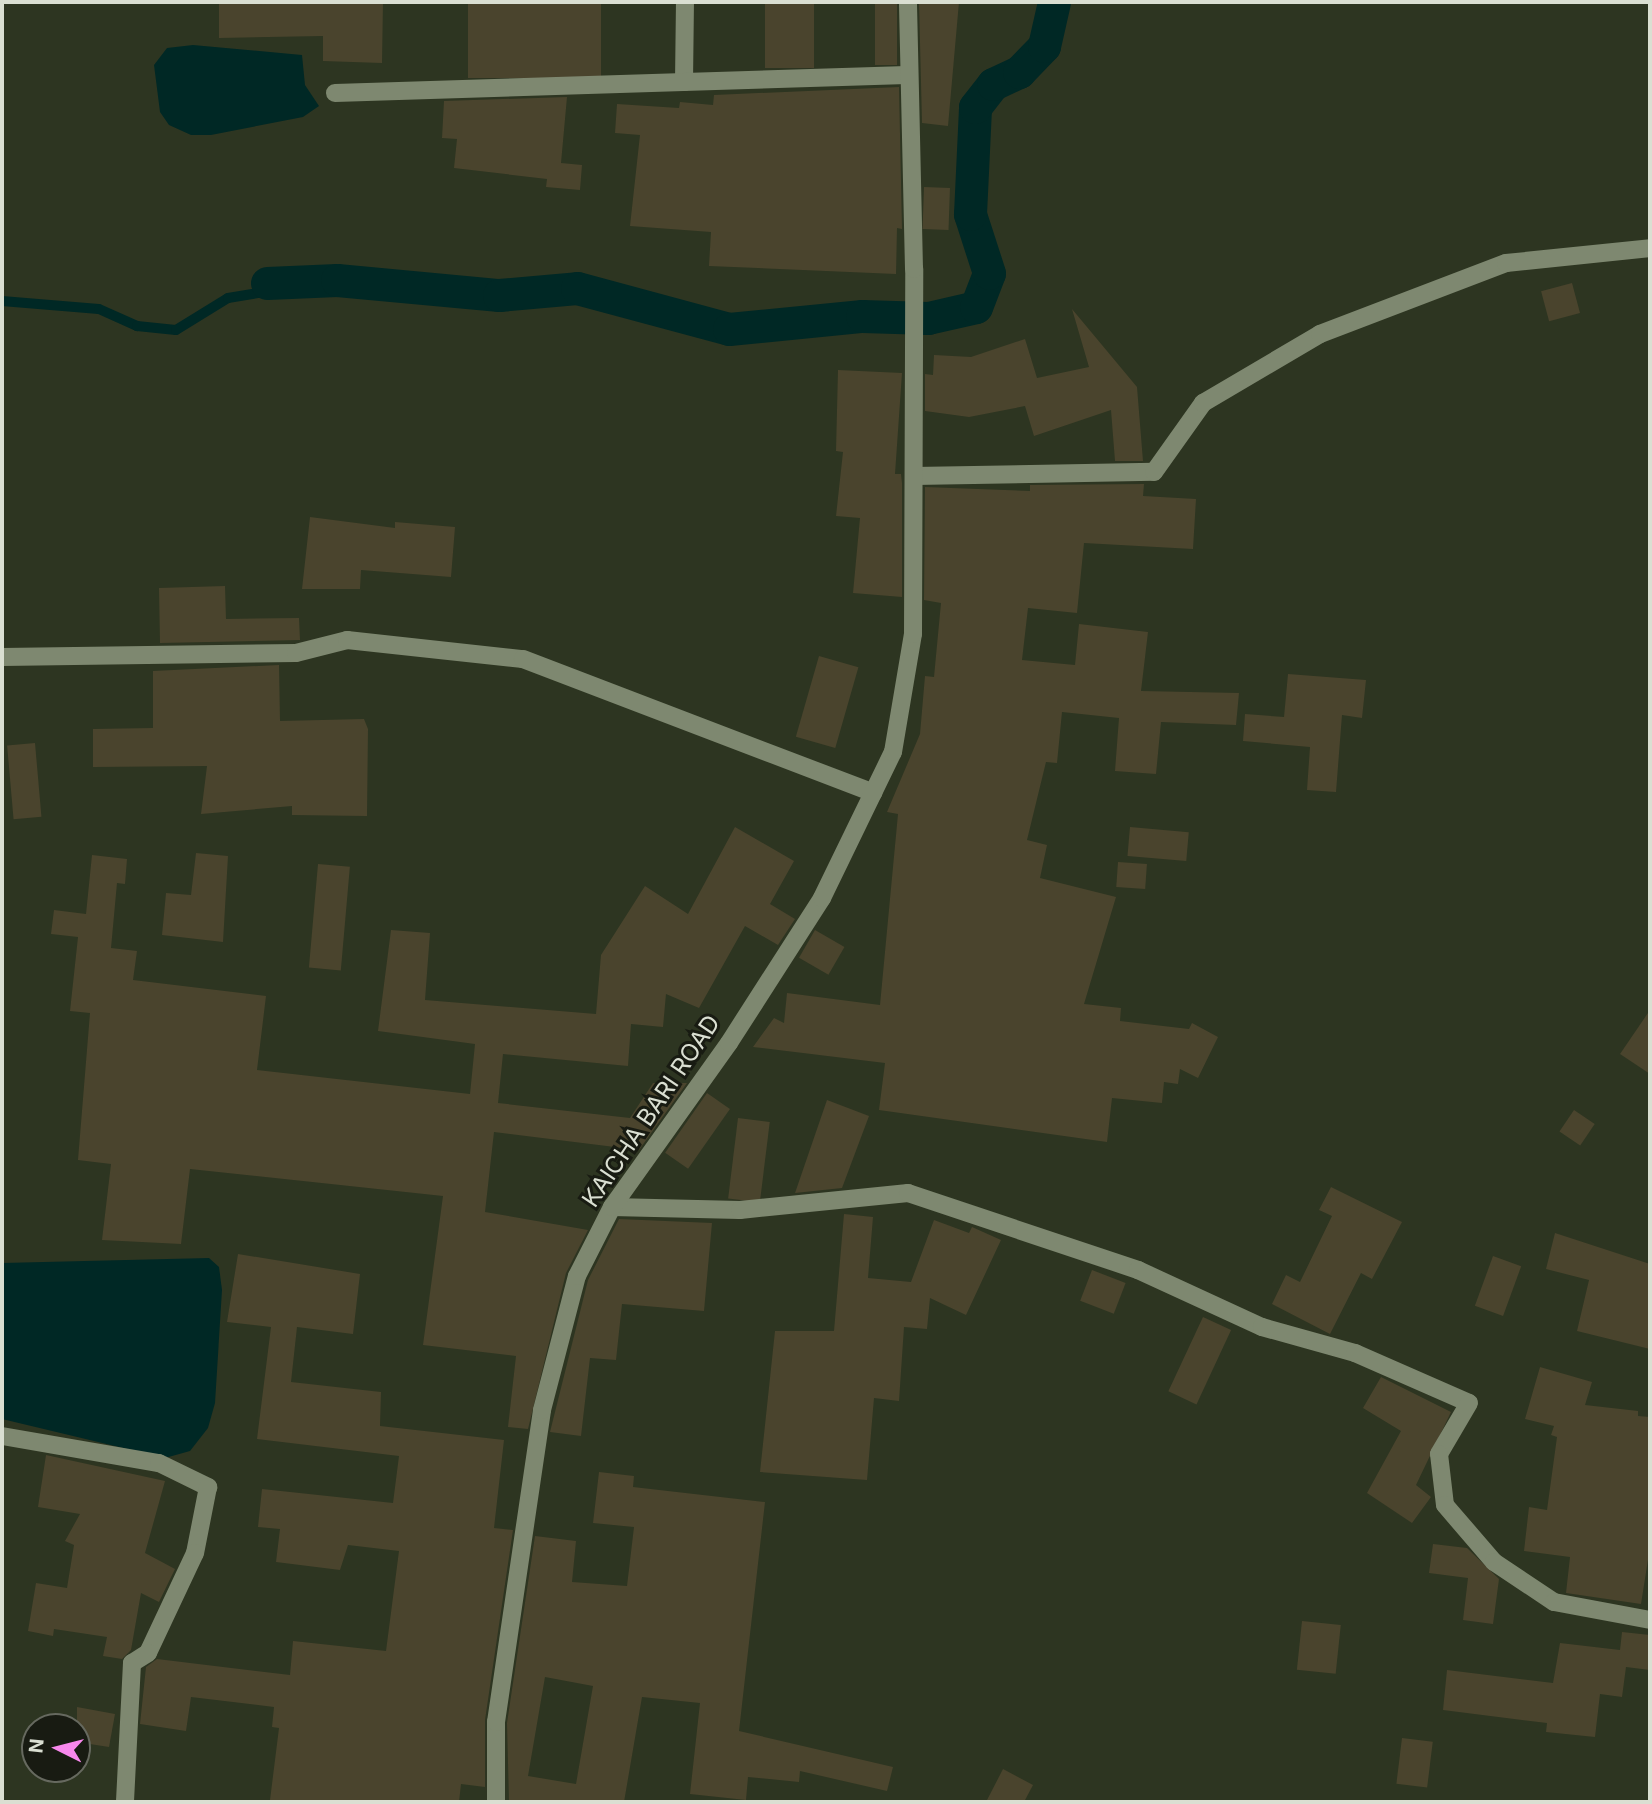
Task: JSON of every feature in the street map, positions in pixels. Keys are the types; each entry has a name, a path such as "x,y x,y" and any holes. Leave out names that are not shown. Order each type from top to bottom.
{"street":[{"path":"684,82 685,2"},
{"name":"KAICHA BARI ROAD","path":"496,1802 496,1721 542,1410 577,1276 612,1207 729,1042 822,898 893,752 913,634 914,269 906,75 908,2"},
{"path":"335,93 906,75"},
{"path":"914,476 1154,472 1203,403 1320,334 1506,263 1650,248"},
{"path":"2,657 296,653 347,640 523,659 873,793"},
{"path":"612,1207 740,1210 908,1193 1139,1270 1262,1327 1355,1353 1469,1403 1439,1454 1445,1505 1494,1562 1554,1602 1650,1620"},
{"path":"2,1436 159,1463 208,1487 195,1553 148,1653 132,1663 125,1802"}],"water":[{"path":"193,45 302,55 305,85 319,106 303,117 211,135 191,135 169,125 160,112 154,65 167,48"},
{"path":"209,1258 219,1267 222,1290 215,1403 208,1428 190,1451 165,1458 2,1419 2,1263"}],"building":[{"path":"219,2 383,2 382,63 323,61 323,36 219,38"},
{"path":"468,2 601,2 601,78 468,78"},
{"path":"765,2 814,2 814,68 765,68"},
{"path":"875,2 897,2 897,65 875,65"},
{"path":"919,2 959,2 948,126 922,123"},
{"path":"899,87 902,229 897,228 896,274 709,266 711,232 630,226 640,135 615,133 617,104 679,108 680,102 713,105 714,95"},
{"path":"567,97 561,163 582,165 580,190 546,187 547,179 454,168 457,139 442,138 444,101"},
{"path":"924,187 950,188 949,230 923,229"},
{"path":"1572,283 1580,313 1549,321 1541,291"},
{"path":"1072,309 1137,387 1143,461 1115,461 1111,410 1034,436 1025,406 969,417 925,411 925,374 933,375 934,355 971,357 1025,339 1037,378 1089,367"},
{"path":"838,370 902,373 895,474 901,474 902,483 902,597 853,593 860,518 836,516 843,452 836,451"},
{"path":"1144,484 1143,496 1196,499 1193,549 1084,543 1077,613 1028,608 1022,660 1075,665 1079,624 1148,632 1141,691 1239,693 1236,725 1161,722 1156,774 1115,771 1119,718 1062,712 1057,763 1046,762 1027,840 1047,845 1040,878 1116,897 1084,1004 1121,1008 1120,1021 1189,1029 1192,1023 1218,1037 1198,1078 1180,1069 1178,1084 1164,1082 1162,1103 1112,1098 1107,1142 879,1110 885,1063 753,1047 774,1018 784,1023 787,993 880,1005 898,814 887,812 920,734 925,676 934,677 941,603 924,600 925,487 1030,491 1030,485"},
{"path":"310,517 395,528 395,522 455,527 451,577 361,570 360,589 302,589"},
{"path":"225,586 226,619 299,618 300,640 160,643 159,588"},
{"path":"819,656 858,667 835,748 796,737"},
{"path":"279,665 280,721 364,719 368,729 367,816 292,815 292,806 201,814 207,766 93,767 93,729 153,728 153,671"},
{"path":"1288,674 1366,680 1362,718 1342,715 1336,792 1307,790 1310,747 1243,741 1245,714 1284,717"},
{"path":"35,743 41,817 14,819 7,745"},
{"path":"735,827 794,861 770,904 795,919 778,945 745,926 699,1008 666,994 663,1027 631,1024 628,1066 503,1054 498,1103 630,1118 653,1083 687,1083 639,1150 494,1132 485,1212 588,1230 566,1273 528,1429 508,1427 516,1356 423,1345 443,1196 190,1169 181,1244 102,1240 111,1164 78,1160 90,1013 70,1011 78,937 51,934 54,910 86,914 92,855 127,859 125,884 117,883 111,948 137,951 133,980 266,996 257,1070 470,1094 475,1044 378,1031 391,930 430,933 425,1000 596,1014 601,955 645,886 688,914"},
{"path":"1130,827 1189,832 1186,861 1127,856"},
{"path":"196,853 228,856 223,942 162,935 166,893 191,895"},
{"path":"1118,862 1147,864 1145,889 1116,887"},
{"path":"318,864 350,867 341,970 309,968"},
{"path":"815,930 844,947 828,975 799,958"},
{"path":"1650,1010 1650,1074 1620,1054"},
{"path":"707,1093 730,1109 688,1169 665,1153"},
{"path":"827,1100 869,1116 842,1188 795,1193"},
{"path":"1574,1110 1595,1124 1580,1146 1559,1132"},
{"path":"738,1118 770,1122 760,1202 728,1198"},
{"path":"1331,1187 1402,1222 1372,1279 1361,1273 1330,1334 1272,1304 1286,1275 1300,1282 1332,1216 1319,1210"},
{"path":"844,1214 873,1217 868,1278 911,1282 934,1220 969,1233 972,1227 1001,1240 966,1315 930,1298 927,1329 904,1327 899,1401 874,1398 867,1480 760,1472 775,1331 834,1331"},
{"path":"619,1219 712,1223 704,1311 622,1304 616,1360 590,1358 581,1436 550,1432 588,1280"},
{"path":"1555,1233 1650,1264 1650,1349 1577,1331 1589,1280 1546,1269"},
{"path":"238,1254 360,1274 353,1334 297,1327 291,1382 381,1392 380,1426 504,1440 494,1528 513,1530 485,1720 485,1787 461,1784 459,1802 270,1800 279,1728 272,1727 274,1707 191,1697 186,1731 140,1724 146,1667 157,1659 290,1675 293,1641 386,1651 399,1551 348,1545 340,1570 276,1562 280,1529 258,1527 262,1489 393,1503 399,1456 257,1439 271,1327 227,1322"},
{"path":"1493,1256 1521,1266 1503,1316 1475,1306"},
{"path":"1092,1270 1126,1283 1114,1314 1080,1301"},
{"path":"1203,1317 1231,1330 1196,1404 1168,1391"},
{"path":"1540,1367 1592,1382 1585,1405 1638,1411 1638,1416 1650,1417 1650,1547 1641,1604 1566,1593 1570,1557 1524,1551 1529,1507 1547,1510 1557,1437 1551,1435 1554,1426 1525,1419"},
{"path":"1381,1377 1451,1412 1416,1485 1431,1497 1412,1523 1367,1493 1401,1431 1363,1408"},
{"path":"46,1455 165,1481 145,1553 175,1569 159,1602 141,1593 131,1650 122,1659 103,1656 107,1637 54,1629 53,1636 28,1631 36,1583 67,1588 74,1545 65,1541 80,1514 38,1507"},
{"path":"599,1472 634,1476 633,1487 765,1502 739,1731 893,1767 887,1791 800,1771 799,1782 748,1777 746,1800 690,1794 700,1703 642,1697 624,1802 509,1802 507,1723 535,1536 576,1541 572,1582 627,1586 634,1527 593,1523","holes":["545,1677 593,1686 576,1784 528,1776"]},
{"path":"1433,1544 1467,1548 1499,1579 1493,1624 1463,1620 1468,1578 1429,1573"},
{"path":"1302,1621 1341,1625 1336,1674 1297,1670"},
{"path":"1622,1632 1650,1635 1650,1670 1626,1667 1622,1697 1600,1694 1595,1737 1546,1732 1547,1723 1443,1710 1447,1670 1553,1683 1560,1643 1620,1650"},
{"path":"77,1707 115,1714 109,1747 91,1744 91,1713 77,1713"},
{"path":"1402,1738 1433,1742 1427,1787 1396,1784"},
{"path":"1003,1769 1033,1785 1024,1802 986,1802"}],"waterway":[{"path":"267,283 337,280 499,295 577,288 729,329 862,316 928,318 976,307 989,273 970,214 975,107 993,84 1019,72 1044,46 1054,2"},
{"path":"2,301 99,309 137,326 176,330 228,298 341,279"}]}
